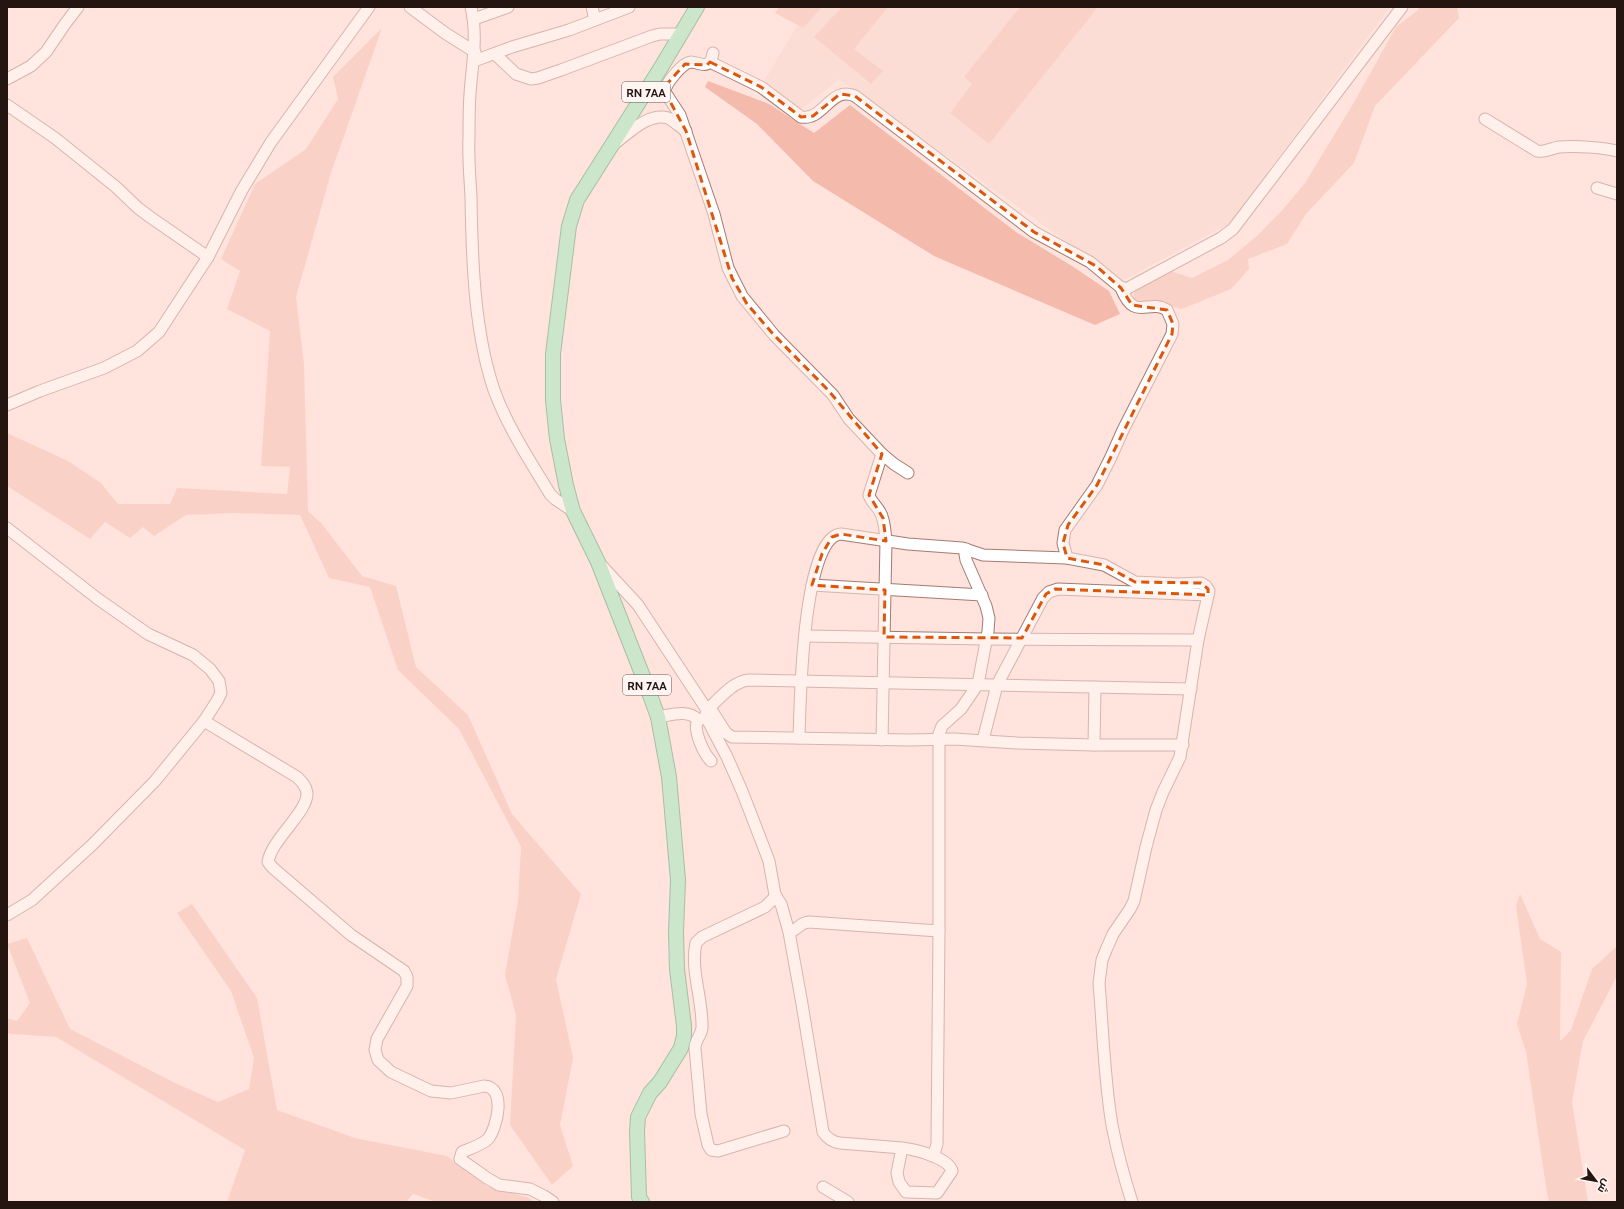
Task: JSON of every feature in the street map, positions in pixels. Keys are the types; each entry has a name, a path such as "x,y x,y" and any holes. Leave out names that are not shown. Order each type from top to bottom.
{"main road":[{"name":"RN 7AA","path":"642,1202 639,1197 638,1117 650,1093 660,1082 681,1048 690,1038 684,1026 677,969 677,873 669,776 658,717 598,562 573,511 566,485 553,400 553,354 569,226 577,200 682,34 697,7"}],"street":[{"path":"7,79 31,66 46,52 78,7"},
{"path":"7,405 40,391 104,368 137,351 158,332 208,257 242,190 271,142 369,7"},
{"path":"410,7 474,57 495,54 629,7"},
{"path":"471,7 474,19 474,57 470,94 469,131 471,226 476,290 484,350 494,389 516,435 550,494 573,511"},
{"path":"474,19 508,7"},
{"path":"592,7 595,20"},
{"path":"1121,288 1126,289 1221,238 1233,229 1402,7"},
{"path":"495,54 516,74 531,79 549,74 652,36 660,34 682,34"},
{"path":"908,473 882,454 849,418 833,395 774,335 742,296 728,268 714,214 686,132 677,109 667,95 666,86 685,64 691,62 706,64 712,58 761,87 801,117 812,116 840,94 848,93 855,96 1029,228 1045,239 1090,262 1121,288 1125,298 1132,305 1141,308 1160,307 1167,310 1173,324 1172,334 1097,485 1065,530 1063,543 1067,558"},
{"path":"7,105 55,138 116,187 144,212 208,257"},
{"path":"610,147 646,121 654,118 668,118 686,132"},
{"path":"1485,120 1537,151 1545,152 1558,147 1601,148 1617,151"},
{"path":"1597,188 1617,194"},
{"path":"882,454 869,495 871,501 878,508 883,518 886,541 882,740"},
{"path":"7,528 98,599 148,634 194,655 210,669 219,681 221,693 217,702 204,721 155,781 92,845 32,900 7,915"},
{"path":"799,738 800,681 812,585 822,554 832,537 841,534 886,541 966,549 983,555 1067,558 1100,564 1129,580 1141,583 1201,583 1208,589 1208,596 1198,640 1183,744 1178,762 1156,810 1134,901 1109,942 1102,960 1100,971 1099,983 1106,1073 1112,1125 1132,1202"},
{"path":"931,1155 935,1151 937,1144 939,739 942,726 961,708 978,684 987,639 989,618 982,595 966,560 966,549"},
{"path":"598,562 638,606 705,714 727,757 742,791 769,861 776,896 781,904 789,932 823,1132 828,1138 836,1142 902,1148 913,1149 931,1155 950,1166 952,1172 937,1193 932,1194 919,1191 908,1192 903,1189 898,1178 897,1169 902,1148"},
{"path":"812,585 982,595"},
{"path":"984,740 997,685 1046,594 1055,589 1208,596"},
{"path":"805,636 1198,640"},
{"path":"711,762 702,748 696,725 705,714 742,681 883,682 1191,689"},
{"path":"1094,745 1095,687"},
{"path":"658,717 684,713 692,715 705,714 730,736 882,740 984,740 1017,743 1094,745 1183,744"},
{"path":"204,721 298,777 305,785 307,793 305,803 272,850 268,862 273,868 351,935 404,971 407,977 407,986 377,1039 375,1050 378,1060 391,1072 431,1091 451,1093 484,1086 488,1086 494,1090 498,1102 496,1125 486,1141 462,1152 460,1159 499,1185 530,1189 553,1202"},
{"path":"776,896 765,907 702,937 696,943 696,963 702,1028 690,1038 695,1048 701,1114 708,1145 711,1150 718,1151 784,1131"},
{"path":"789,932 795,930 803,923 809,922 939,931"},
{"path":"823,1187 848,1202"}],"highlighted area":[{"path":"710,62 761,87 801,117 813,116 840,94 855,96 1034,232 1096,266 1121,288 1132,305 1167,310 1173,324 1172,334 1097,485 1068,525 1063,543 1067,558 1104,565 1135,582 1201,583 1208,589 1208,595 1055,589 1046,594 1022,638 884,637 885,590 812,585 822,554 832,537 841,534 886,541 883,518 869,495 882,454 828,390 774,335 747,304 732,278 686,131 665,92 667,84 685,64 707,65"}],"shaded area":[{"path":"779,7 822,7 803,28 775,13"},
{"path":"808,7 1390,7 1230,223 1122,281 839,79 799,111 762,85"},
{"path":"842,7 888,7 854,49 883,71 871,84 814,37"},
{"path":"1020,7 1098,7 989,144 950,113 972,84 964,77"},
{"path":"1419,7 1457,7 1459,18 1375,106 1354,163 1306,214 1287,244 1248,259 1249,269 1231,289 1182,309 1134,299 1134,290 1171,271 1192,278 1228,260 1257,236 1285,207 1305,183 1353,104 1396,27 1418,10"},
{"path":"382,28 331,173 296,297 304,364 308,511 322,524 362,576 396,586 416,667 468,715 512,814 581,894 556,979 573,1058 560,1125 573,1166 552,1185 510,1125 516,1015 505,975 518,901 521,847 459,729 398,670 370,587 329,578 300,515 235,513 186,515 154,536 143,527 130,538 105,522 90,539 7,486 7,433 68,461 101,483 118,504 170,504 177,488 287,494 290,467 261,466 270,331 227,309 240,271 221,259 255,184 306,149 338,99 333,77"},
{"path":"708,81 769,104 814,133 850,105 1016,232 1072,266 1109,291 1120,314 1095,325 934,256 813,181 757,124 705,87"},
{"path":"1520,894 1540,939 1561,952 1560,1041 1571,1030 1592,969 1617,946 1617,976 1583,1041 1572,1102 1588,1202 1549,1202 1547,1193 1526,1052 1517,1024 1527,984 1516,906"},
{"path":"192,904 257,998 277,1110 355,1138 447,1156 488,1187 527,1197 535,1202 436,1202 413,1194 406,1202 227,1202 245,1150 56,1037 7,1033 7,1018 17,1021 30,1003 7,944 27,938 70,1029 175,1083 218,1102 249,1089 254,1058 231,991 177,913"}]}
